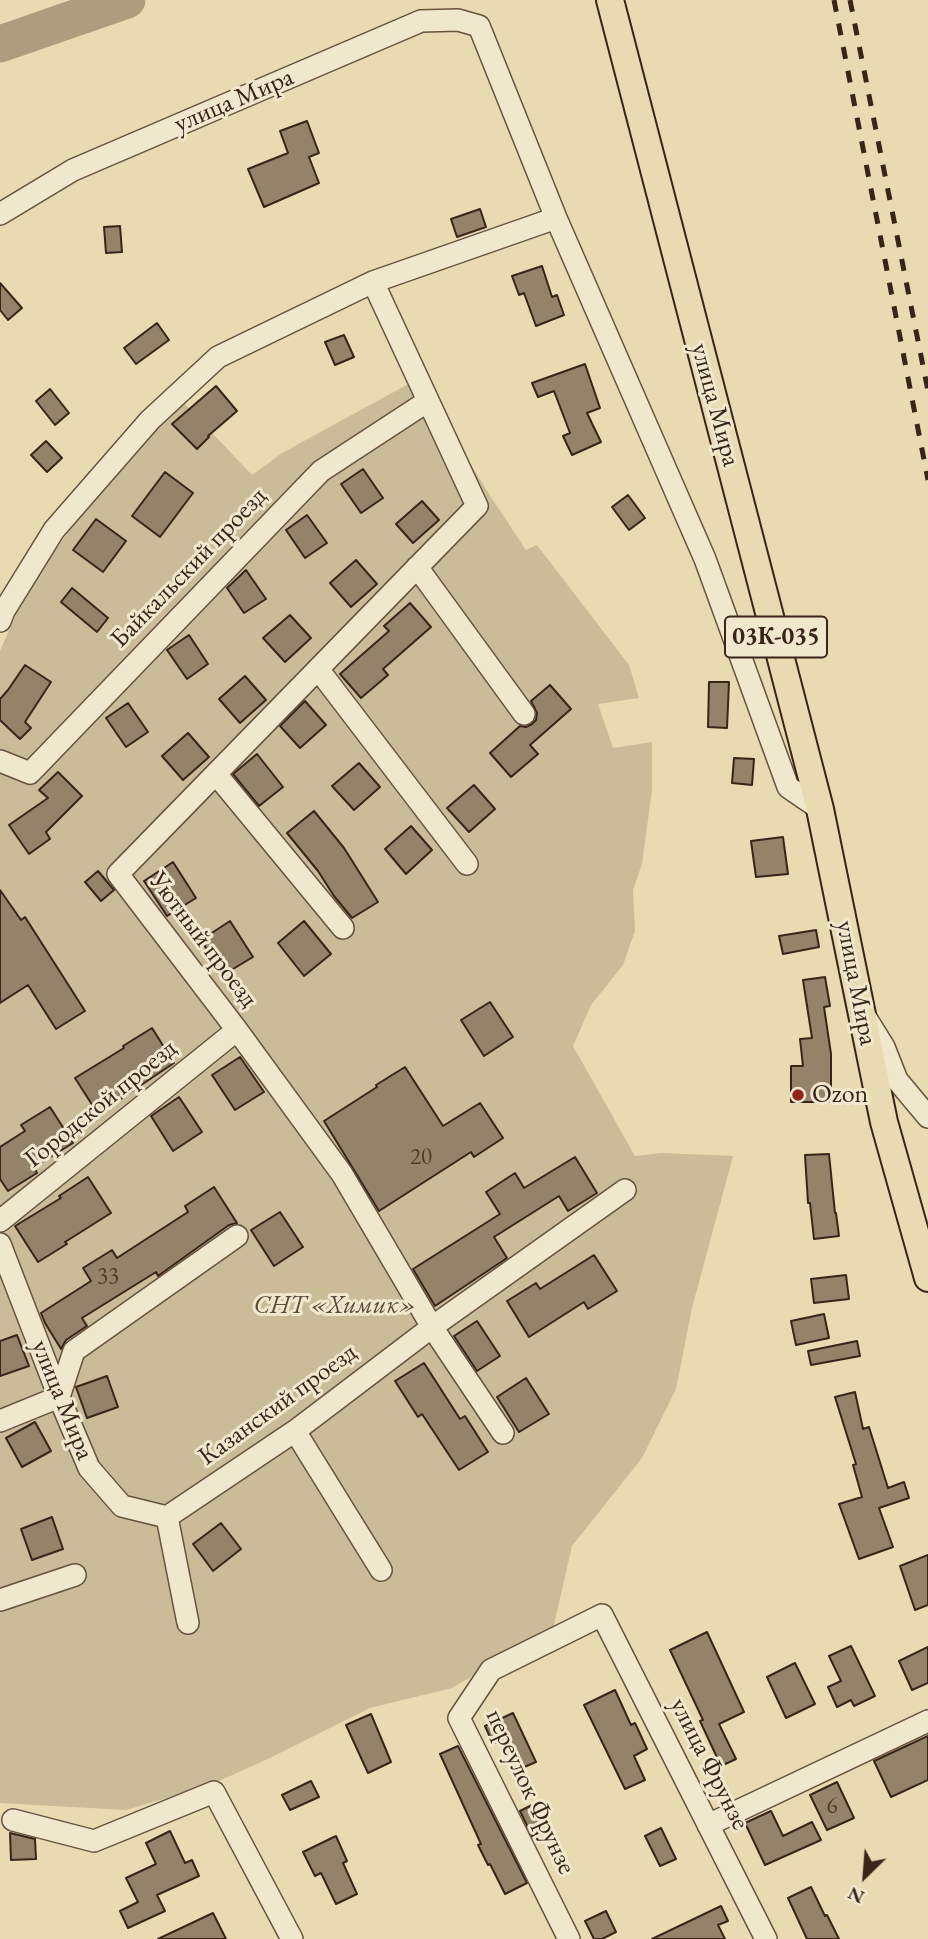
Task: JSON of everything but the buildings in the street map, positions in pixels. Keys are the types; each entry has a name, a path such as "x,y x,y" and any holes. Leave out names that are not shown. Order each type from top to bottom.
{"main road":[{"name":"улица Мира","path":"610,0 820,809 884,1122 928,1278"}],"street":[{"name":"улица Мира","path":"0,214 73,170 421,21 458,20 479,26 556,218 705,559 788,787 820,809"},
{"path":"0,621 54,530 150,420 218,357 373,282 556,218"},
{"path":"373,282 428,401"},
{"name":"Уютный проезд","path":"428,401 477,506 118,874 342,1174 432,1327 503,1433"},
{"name":"Байкальский проезд","path":"0,761 30,773 321,471 428,401"},
{"path":"417,567 524,714"},
{"path":"318,668 467,864"},
{"path":"216,774 343,928"},
{"path":"863,1012 884,1047 897,1080 928,1116"},
{"name":"Городской проезд","path":"0,1221 237,1030"},
{"name":"Казанский проезд","path":"167,1517 295,1431 432,1327 625,1190"},
{"path":"0,1420 59,1397 74,1351 237,1236"},
{"name":"улица Мира","path":"0,1244 89,1468 122,1506 167,1517"},
{"path":"295,1431 381,1570"},
{"path":"167,1517 188,1623"},
{"path":"0,1600 75,1575"},
{"name":"улица Фрунзе","path":"602,1615 766,1939"},
{"name":"переулок Фрунзе","path":"569,1939 460,1718 491,1670 602,1615"},
{"path":"708,1825 928,1721"},
{"path":"13,1820 94,1841 214,1792 292,1939"}],"green space":[{"name":"СНТ «Химик»","path":"423,376 458,444 526,550 537,545 629,665 639,698 598,704 613,748 652,742 652,790 642,864 633,890 635,931 623,965 591,1005 573,1046 635,1156 662,1153 733,1156 692,1308 676,1389 642,1458 572,1546 553,1629 452,1688 370,1708 208,1786 126,1810 0,1803 0,651 28,587 112,473 182,401 252,475 282,453"}],"waterway":[{"path":"0,44 127,0"}],"railway":[{"path":"834,0 928,480"},
{"path":"850,0 928,391"}],"place":[{"name":"Ozon","path":"798,1095"}]}
